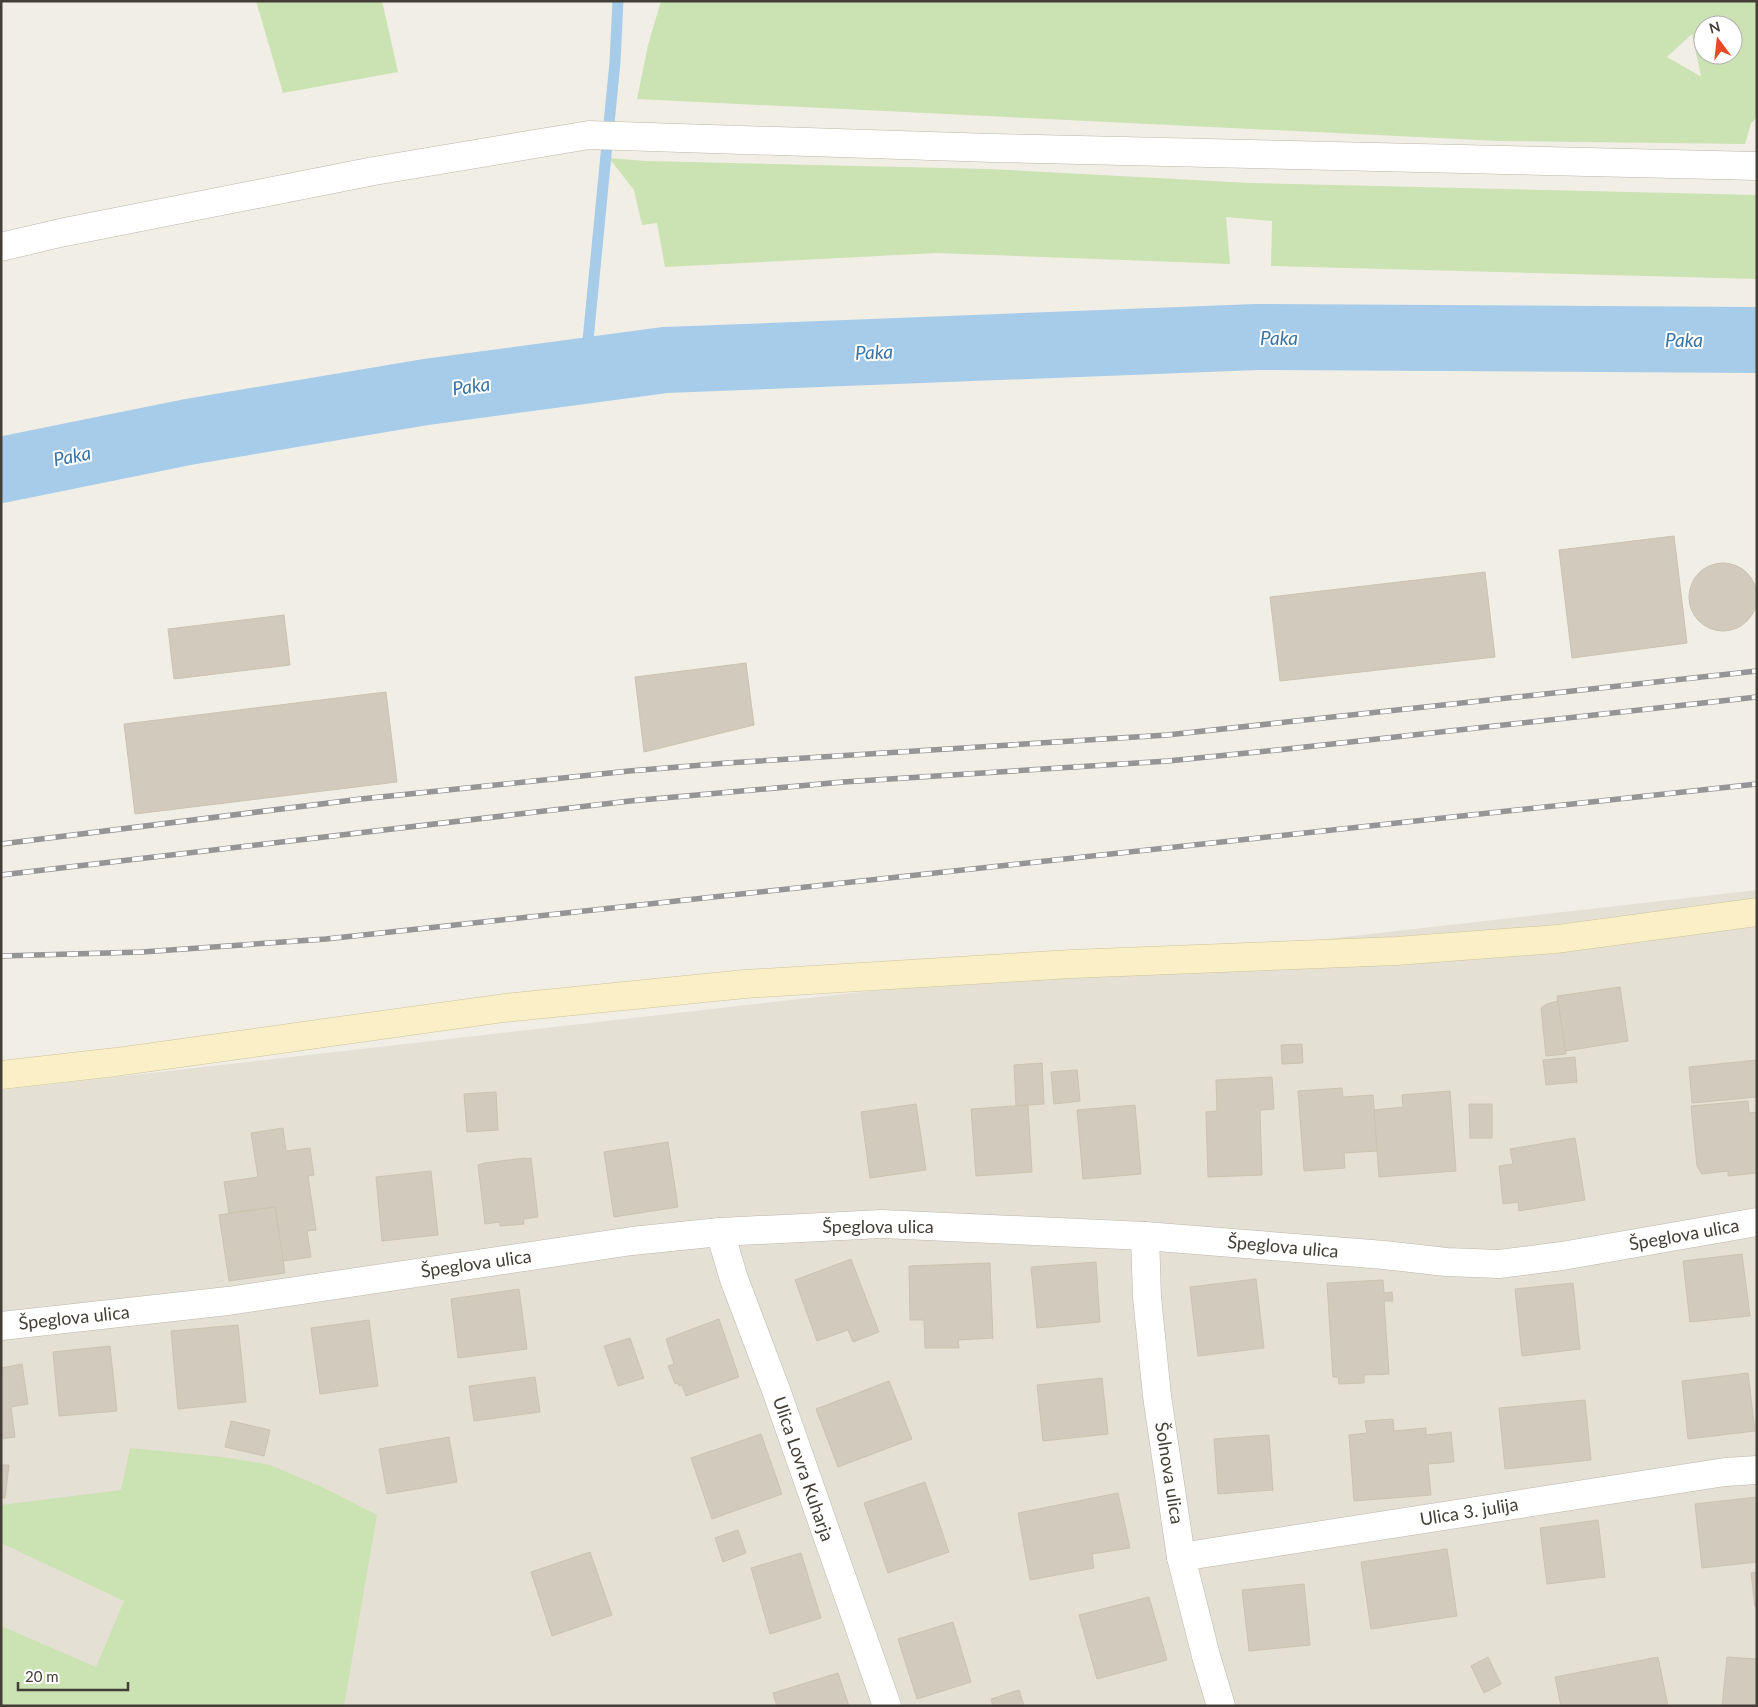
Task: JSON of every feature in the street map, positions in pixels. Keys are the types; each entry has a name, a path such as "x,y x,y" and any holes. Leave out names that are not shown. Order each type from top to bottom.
{"main road":[{"path":"1,1075 116,1062 504,1008 745,984 1071,964 1406,950 1557,938 1757,912"}],"street":[{"path":"1,247 60,233 374,171 589,135 982,147 1757,166"},
{"name":"Špeglova ulica","path":"1,1326 228,1301 622,1243 720,1232 882,1224 1145,1236 1384,1255 1446,1262 1499,1264 1630,1245 1757,1222"},
{"name":"Ulica Lovra Kuharja","path":"720,1232 734,1278 776,1390 887,1706"},
{"name":"Šolnova ulica","path":"1145,1236 1147,1297 1157,1396 1181,1557 1206,1656 1221,1706"},
{"name":"Ulica 3. julija","path":"1181,1557 1725,1472 1757,1470"}],"shaded area":[{"path":"1757,890 1757,1706 118,1706 1,1648 1,1090"}],"green space":[{"path":"256,1 382,1 398,72 283,93"},
{"path":"661,1 1757,1 1757,117 1751,123 1745,144 1499,141 637,99 648,45"},
{"path":"609,158 645,161 988,169 1250,183 1757,195 1757,279 1271,266 1272,221 1226,217 1230,264 936,253 665,267 657,223 642,225 634,190"},
{"path":"130,1448 223,1457 270,1465 322,1487 377,1515 344,1706 1,1706 1,1626 96,1667 124,1601 1,1543 1,1505 121,1490"}],"building":[{"path":"1674,536 1687,643 1572,658 1559,550"},
{"path":"1723,563 1736,566 1747,573 1754,584 1757,597 1754,610 1747,621 1736,628 1723,631 1710,628 1699,621 1692,610 1689,597 1692,584 1699,573 1710,566"},
{"path":"1485,572 1495,657 1280,681 1270,597"},
{"path":"284,615 290,665 174,679 168,629"},
{"path":"746,663 754,725 644,752 635,677"},
{"path":"386,692 397,782 135,814 124,724"},
{"path":"1620,987 1628,1041 1565,1051 1557,996"},
{"path":"1558,1001 1566,1054 1546,1056 1541,1008"},
{"path":"1302,1044 1303,1063 1282,1064 1281,1045"},
{"path":"1575,1057 1577,1082 1546,1085 1543,1060"},
{"path":"1757,1060 1757,1097 1692,1103 1689,1067"},
{"path":"1042,1063 1044,1104 1016,1106 1014,1065"},
{"path":"1077,1070 1080,1101 1054,1104 1051,1072"},
{"path":"1272,1077 1274,1109 1260,1110 1262,1175 1208,1177 1206,1112 1217,1111 1216,1080"},
{"path":"1342,1088 1343,1097 1373,1095 1378,1151 1344,1153 1345,1168 1304,1171 1298,1091"},
{"path":"1450,1091 1456,1171 1379,1177 1374,1110 1403,1107 1402,1095"},
{"path":"496,1092 498,1130 467,1132 464,1094"},
{"path":"1748,1101 1749,1113 1757,1112 1757,1173 1728,1176 1728,1171 1702,1174 1697,1166 1691,1106"},
{"path":"916,1104 926,1170 870,1178 861,1112"},
{"path":"1469,1104 1492,1104 1492,1138 1470,1138"},
{"path":"1028,1105 1032,1172 976,1176 971,1109"},
{"path":"1135,1105 1141,1174 1083,1179 1077,1110"},
{"path":"283,1128 286,1151 310,1148 314,1175 308,1176 316,1230 307,1231 311,1257 283,1261 275,1207 229,1213 224,1182 258,1177 251,1133"},
{"path":"1575,1138 1585,1200 1519,1211 1518,1202 1503,1204 1499,1166 1513,1164 1510,1149"},
{"path":"668,1142 678,1207 614,1217 604,1152"},
{"path":"531,1158 538,1217 523,1219 524,1224 500,1226 500,1222 485,1224 478,1165"},
{"path":"431,1171 438,1235 382,1241 376,1177"},
{"path":"275,1207 285,1273 229,1281 219,1215"},
{"path":"1742,1254 1750,1316 1690,1322 1683,1261"},
{"path":"851,1259 879,1332 853,1342 848,1330 817,1341 795,1280"},
{"path":"1096,1262 1100,1322 1037,1328 1031,1267"},
{"path":"990,1263 993,1338 958,1340 959,1348 925,1348 924,1320 910,1320 909,1266"},
{"path":"1256,1279 1264,1348 1198,1356 1190,1287"},
{"path":"1383,1280 1384,1293 1392,1292 1393,1301 1384,1301 1389,1374 1364,1375 1364,1383 1339,1384 1338,1377 1333,1377 1327,1283"},
{"path":"1573,1283 1580,1349 1522,1356 1515,1289"},
{"path":"519,1289 527,1349 458,1358 451,1299"},
{"path":"719,1319 739,1377 686,1396 682,1385 675,1384 668,1366 674,1364 666,1339"},
{"path":"369,1320 378,1386 320,1394 311,1328"},
{"path":"238,1325 246,1402 178,1409 171,1331"},
{"path":"630,1338 644,1378 618,1386 604,1346"},
{"path":"110,1346 117,1411 59,1416 53,1352"},
{"path":"22,1364 28,1404 11,1407 15,1437 1,1439 1,1368"},
{"path":"1748,1373 1755,1431 1688,1439 1682,1381"},
{"path":"535,1377 540,1412 474,1421 469,1386"},
{"path":"1102,1378 1108,1434 1043,1441 1037,1385"},
{"path":"889,1381 912,1439 838,1467 816,1409"},
{"path":"1585,1400 1591,1460 1505,1469 1499,1408"},
{"path":"1393,1419 1394,1431 1426,1428 1426,1435 1451,1432 1454,1462 1428,1464 1431,1495 1354,1501 1349,1435 1367,1433 1365,1421"},
{"path":"231,1421 270,1430 264,1456 225,1447"},
{"path":"761,1434 782,1494 712,1519 691,1458"},
{"path":"1269,1435 1273,1490 1218,1494 1214,1439"},
{"path":"449,1437 457,1482 387,1494 379,1449"},
{"path":"1,1465 9,1465 5,1498 1,1498"},
{"path":"925,1482 949,1552 888,1573 864,1503"},
{"path":"1118,1493 1130,1548 1092,1554 1094,1568 1030,1580 1018,1513"},
{"path":"1757,1497 1757,1562 1702,1568 1695,1504"},
{"path":"1598,1520 1605,1577 1547,1584 1540,1528"},
{"path":"738,1530 746,1553 723,1562 715,1538"},
{"path":"1447,1549 1457,1616 1371,1629 1361,1562"},
{"path":"590,1552 612,1615 552,1636 531,1572"},
{"path":"801,1553 821,1618 770,1634 751,1568"},
{"path":"1757,1572 1757,1607 1755,1607 1751,1573"},
{"path":"1304,1584 1310,1645 1249,1651 1242,1590"},
{"path":"1149,1597 1167,1660 1097,1679 1079,1615"},
{"path":"953,1622 971,1682 917,1699 898,1639"},
{"path":"1488,1657 1501,1684 1484,1693 1471,1666"},
{"path":"1658,1657 1668,1706 1561,1706 1555,1677"},
{"path":"1727,1657 1757,1659 1757,1706 1722,1706"},
{"path":"838,1673 849,1706 777,1706 773,1693"},
{"path":"1019,1690 1024,1706 993,1706 991,1699"}],"waterway":[{"path":"585,371 615,62 618,1"},
{"name":"Paka","path":"1,470 188,432 426,392 665,360 1257,337 1757,340"}],"railway":[{"path":"1,844 361,799 629,771 1167,735 1757,671"},
{"path":"1,875 630,801 843,782 1168,761 1757,697"},
{"path":"1,956 142,952 326,939 1757,784"}]}
